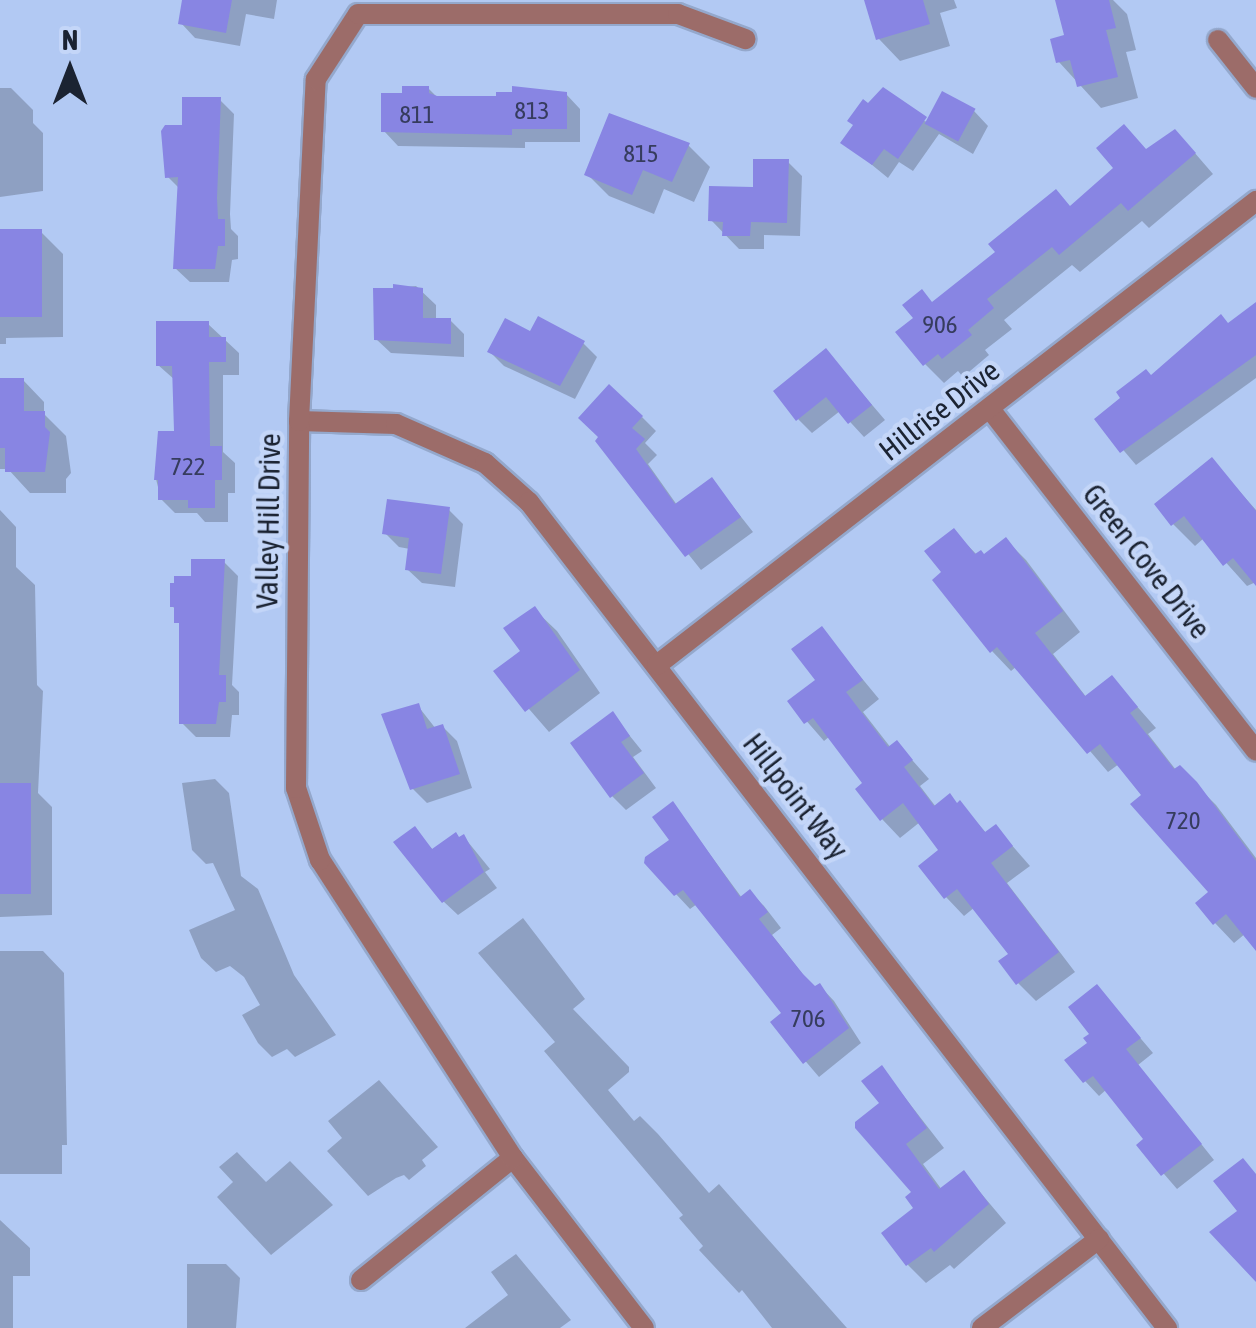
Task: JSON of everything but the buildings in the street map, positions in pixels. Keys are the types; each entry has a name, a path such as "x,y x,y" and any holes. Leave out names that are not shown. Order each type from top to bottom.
{"street":[{"name":"Valley Hill Drive","path":"644,1328 512,1158 320,860 296,788 299,421 316,79 358,14 678,14 745,39"},
{"path":"1218,40 1256,88"},
{"name":"Hillrise Drive","path":"658,665 1256,201"},
{"name":"Green Cove Drive","path":"990,409 1256,751"},
{"name":"Hillpoint Way","path":"299,421 396,424 485,463 530,502 1167,1328"},
{"path":"360,1280 512,1158"},
{"path":"982,1328 1099,1239"}]}
